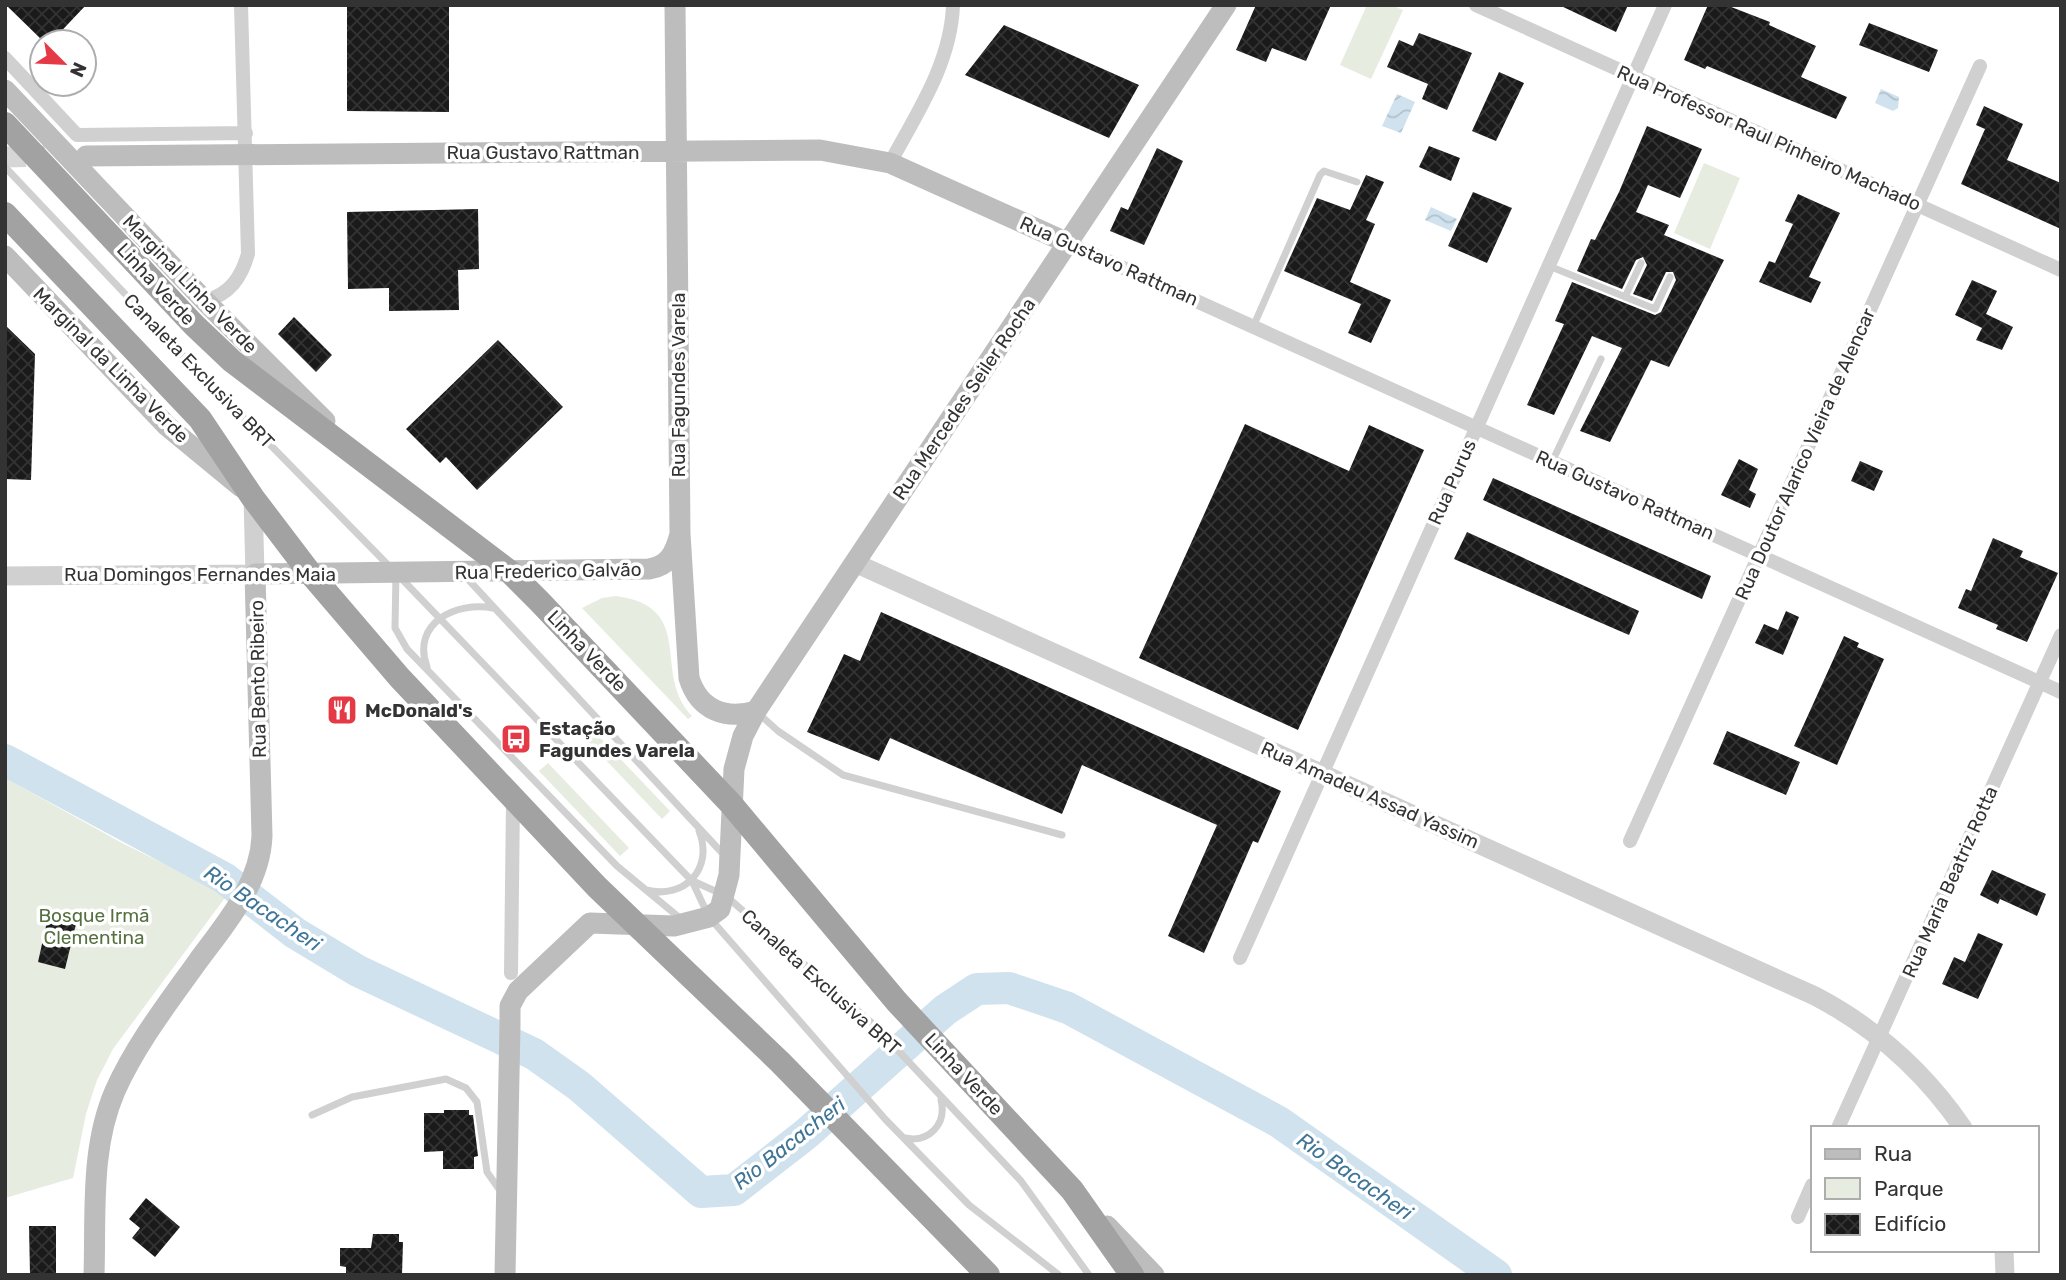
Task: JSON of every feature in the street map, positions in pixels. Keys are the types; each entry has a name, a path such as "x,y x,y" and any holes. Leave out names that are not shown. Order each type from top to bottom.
{"highway":[{"name":"Linha Verde","path":"5,124 214,344 250,376 510,572 731,804 897,1002 1072,1190 1132,1275"},
{"path":"5,214 187,404 213,436 253,498 310,573 399,677 513,800 634,924 804,1087 982,1271"}],"main road":[{"name":"Rua Fagundes Varela","path":"676,5 680,534 689,678 693,690 706,706 727,715 740,716 756,711"},
{"name":"Rua Mercedes Seiler Rocha","path":"726,896 736,758 756,711 1226,5"},
{"name":"Marginal Linha Verde","path":"5,90 205,301 379,475"},
{"name":"Rua Gustavo Rattman","path":"86,156 246,144 677,151 820,150 890,163 1068,243"},
{"name":"Marginal da Linha Verde","path":"5,256 167,426 253,498"},
{"name":"Rua Frederico Galvão","path":"396,572 658,568 672,556 680,534"},
{"name":"Rua Domingos Fernandes Maia","path":"255,574 396,572"},
{"name":"Rua Bento Ribeiro","path":"94,1275 97,1165 100,1140 114,1093 147,1033 235,909 249,886 259,859 262,835 255,574"},
{"path":"505,1275 510,1006 518,991 582,928 599,921 656,927 688,924 709,917 720,909 726,896"},
{"path":"1072,1190 1154,1275"}],"street":[{"path":"205,301 228,291 244,267 249,239 241,5"},
{"path":"890,163 942,64 949,41 953,5"},
{"name":"Rua Professor Raul Pinheiro Machado","path":"1476,5 2061,270"},
{"name":"Rua Purus","path":"1240,958 1665,5"},
{"path":"5,58 77,135 246,144"},
{"name":"Rua Doutor Alarico Vieira de Alencar","path":"1630,841 1980,66"},
{"name":"Rua Gustavo Rattman","path":"1068,243 2061,692"},
{"name":"Rua Bento Ribeiro","path":"253,498 255,574"},
{"name":"Rua Amadeu Assad Yassim","path":"855,563 1815,996 1880,1036 1924,1076 1962,1126"},
{"name":"Rua Domingos Fernandes Maia","path":"5,576 255,574"},
{"name":"Rua Maria Beatriz Rotta","path":"1839,1126 2061,635"},
{"path":"511,973 513,800"},
{"path":"1798,1217 1811,1187"},
{"path":"2004,1252 2005,1275"}],"lane":[{"name":"Canaleta Exclusiva BRT","path":"5,167 197,370 396,572 692,881 709,917 832,1062 885,1119 969,1205 1059,1275"},
{"path":"1253,327 1320,175 1324,171 1331,171 1357,182"},
{"path":"1625,297 1641,263"},
{"path":"1549,266 1656,309 1670,278"},
{"path":"1552,462 1601,359"},
{"path":"396,572 396,628 407,649 641,889 688,924"},
{"path":"461,572 730,862"},
{"path":"428,670 424,657 425,643 439,618 465,606 494,608"},
{"path":"756,711 778,731 843,775 1062,835"},
{"path":"641,889 659,894 677,891 692,881 702,864 704,845 697,827"},
{"name":"Canaleta Exclusiva BRT","path":"692,881 726,896 873,1024 1021,1181 1089,1275"},
{"path":"312,1115 352,1097 446,1079 466,1088 477,1102 487,1172 507,1202"},
{"path":"904,1138 921,1139 936,1129 943,1113 939,1096"}],"green space":[{"path":"1367,5 1391,5 1403,10 1371,79 1340,65"},
{"path":"1704,163 1740,178 1710,249 1674,233"},
{"path":"616,596 641,603 657,613 665,628 674,681 680,699 692,716 688,719 582,608 602,598"},
{"path":"590,727 670,811 662,819 582,735"},
{"path":"548,763 629,848 620,856 539,771"},
{"name":"Bosque Irmã Clementina","path":"5,778 122,843 227,895 113,1049 97,1080 86,1114 73,1178 5,1198"}],"water":[{"path":"1881,89 1899,97 1898,108 1893,111 1875,103"},
{"path":"1397,94 1415,102 1401,133 1382,126"},
{"path":"1431,207 1457,219 1451,231 1425,220"}],"building":[{"path":"6,5 86,5 64,28 30,28"},
{"path":"347,5 449,5 449,112 347,111"},
{"path":"1256,5 1331,5 1306,61 1272,48 1266,62 1236,50"},
{"path":"1559,5 1628,5 1616,32"},
{"path":"1708,5 1726,5 1770,22 1769,25 1816,46 1801,77 1847,97 1836,119 1707,66 1705,69 1684,60"},
{"path":"1869,23 1938,50 1929,72 1859,45"},
{"path":"1004,25 1139,85 1109,138 965,75"},
{"path":"1419,33 1472,53 1447,110 1422,99 1428,84 1387,67 1399,40 1413,46"},
{"path":"1499,72 1524,83 1496,141 1472,131"},
{"path":"1984,106 2023,124 2007,160 2061,183 2061,229 1961,184 1985,129 1976,125"},
{"path":"1647,126 1702,149 1680,198 1648,185 1636,212 1669,225 1664,235 1724,260 1669,367 1651,360 1610,442 1580,431 1622,348 1592,336 1554,415 1527,405 1564,324 1555,321 1572,282 1655,315 1661,312 1676,280 1673,272 1666,272 1652,301 1633,294 1647,265 1643,257 1636,260 1622,289 1577,271 1591,239 1595,240 1619,192"},
{"path":"1429,146 1460,158 1451,181 1419,167"},
{"path":"1157,148 1183,161 1144,245 1110,231 1121,207 1128,210"},
{"path":"1366,175 1384,182 1366,220 1375,224 1350,282 1391,300 1371,343 1348,333 1361,304 1284,271 1317,198 1350,210"},
{"path":"1473,192 1512,208 1487,263 1448,246"},
{"path":"1798,194 1840,213 1809,277 1821,282 1811,303 1759,282 1769,261 1775,263 1793,224 1785,221"},
{"path":"478,209 479,269 458,270 459,310 389,311 389,288 348,289 347,212"},
{"path":"1972,280 1997,291 1986,314 2013,327 2002,350 1976,340 1982,328 1955,315"},
{"path":"294,317 332,355 316,372 278,334"},
{"path":"5,325 35,354 31,480 5,479"},
{"path":"498,340 563,407 477,490 446,457 440,463 406,429"},
{"path":"1245,424 1349,471 1369,425 1424,450 1298,730 1139,658"},
{"path":"1739,459 1758,469 1749,490 1756,494 1750,508 1721,495"},
{"path":"1860,461 1883,471 1874,491 1851,481"},
{"path":"1493,478 1711,576 1702,599 1483,500"},
{"path":"1467,532 1639,611 1629,635 1454,559"},
{"path":"1993,538 2023,551 2020,557 2058,573 2027,642 1996,629 1998,625 1958,608 1966,589 1971,591"},
{"path":"1786,611 1799,617 1783,655 1755,643 1764,624 1778,630"},
{"path":"881,612 1281,791 1258,843 1253,841 1204,953 1168,936 1217,825 1082,765 1062,814 890,738 879,761 807,732 844,654 860,661"},
{"path":"1844,636 1859,643 1857,647 1884,659 1837,765 1794,746"},
{"path":"1727,731 1800,762 1786,795 1713,764"},
{"path":"1992,870 2046,894 2037,916 2000,899 1998,904 1980,895"},
{"path":"48,917 76,924 65,969 38,962"},
{"path":"1978,933 2003,944 1978,999 1942,984 1954,957 1965,962"},
{"path":"444,1110 469,1110 469,1115 473,1115 478,1156 474,1157 474,1169 443,1169 443,1151 424,1152 424,1113 444,1113"},
{"path":"146,1198 180,1227 155,1257 132,1238 140,1228 129,1219"},
{"path":"29,1226 56,1226 56,1274 30,1274"},
{"path":"373,1234 399,1234 399,1242 403,1242 402,1275 346,1275 346,1267 340,1266 340,1248 371,1248"}],"waterway":[{"name":"Rio Bacacheri","path":"5,760 224,878 295,933 358,971 534,1054 579,1086 701,1192 734,1190 806,1134 945,1010 977,989 1009,988 1068,1008 1279,1122 1496,1275"}],"tunnel":[{"path":"5,157 45,156"}],"place":[{"name":"McDonald's","path":"342,710"},
{"name":"Estação Fagundes Varela","path":"516,739"}]}
